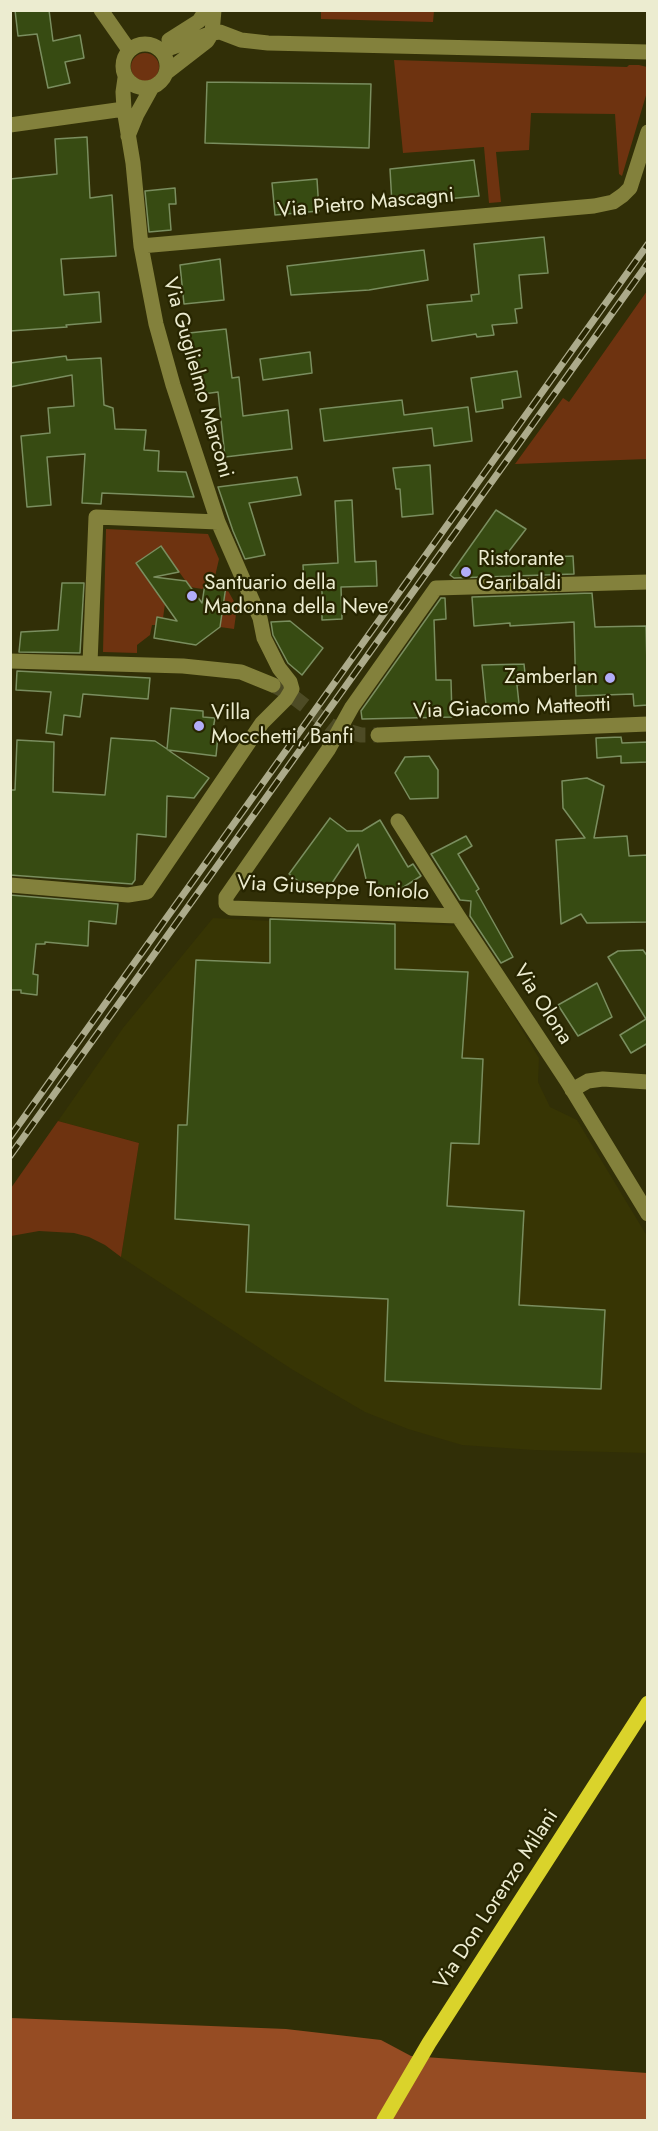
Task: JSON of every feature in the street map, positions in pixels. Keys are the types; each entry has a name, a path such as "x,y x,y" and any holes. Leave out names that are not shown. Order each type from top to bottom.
{"main road":[{"name":"Via Don Lorenzo Milani","path":"384,2121 429,2043 648,1703"}],"street":[{"path":"101,10 129,50"},
{"path":"159,49 199,21 206,10"},
{"path":"214,10 212,33 200,47 167,72 159,84 152,87 137,87 125,78 122,63 129,50 142,43 159,49 212,33 220,32 241,40 268,43 648,52"},
{"path":"159,49 168,64 167,72"},
{"name":"Via Guglielmo Marconi","path":"10,885 128,895 147,892 262,723 286,699 292,688 264,638 260,618 218,522 173,385 156,324 141,246 128,136 119,110 125,78"},
{"path":"128,136 152,87"},
{"path":"10,125 119,110"},
{"name":"Via Pietro Mascagni","path":"141,246 594,206 613,202 630,188 648,132"},
{"path":"90,663 96,517 218,522"},
{"name":"Via Giuseppe Toniolo","path":"458,916 231,908 226,904 229,891 328,750 352,707 436,588 648,582"},
{"path":"10,661 183,666 241,672 273,685"},
{"name":"Via Giacomo Matteotti","path":"378,735 648,724"},
{"name":"Via Olona","path":"398,821 572,1090 648,1214"},
{"path":"572,1090 588,1081 603,1079 648,1082"}],"shaded area":[{"path":"321,11 434,11 433,22 321,19"},
{"path":"145,53 155,57 159,67 155,77 145,81 135,77 131,67 135,57"},
{"path":"394,60 647,67 647,92 622,176 619,174 615,114 531,113 529,150 496,152 501,202 489,203 484,147 403,153"},
{"path":"647,291 647,459 515,464 563,398 569,402"},
{"path":"106,529 208,534 219,559 213,585 205,583 202,589 190,587 161,547 136,563 165,604 163,618 157,617 156,625 152,625 150,635 137,645 137,653 103,652"},
{"path":"226,587 237,607 234,629 220,627"},
{"path":"271,916 459,926 539,1058 538,1082 550,1107 577,1120 647,1236 647,1453 534,1450 462,1445 408,1429 365,1412 293,1370 121,1257 139,1143 58,1121 123,1028 213,918 270,921"},
{"path":"58,1121 139,1143 121,1257 105,1245 74,1233 39,1231 11,1236 11,1188"},
{"path":"11,2018 286,2029 381,2040 411,2056 647,2073 647,2120 11,2120"}],"building":[{"path":"15,10 49,10 53,41 80,35 84,58 65,62 70,83 48,88 37,34 18,36"},
{"path":"207,82 371,84 369,148 205,143"},
{"path":"87,137 90,198 112,195 116,256 61,259 64,295 99,292 101,322 10,331 10,179 57,174 55,139"},
{"path":"474,160 479,196 392,204 390,169"},
{"path":"317,179 319,211 275,215 272,183"},
{"path":"175,188 176,204 169,204 171,230 149,232 145,191"},
{"path":"544,237 548,273 519,275 522,308 515,309 517,323 492,325 494,335 477,337 476,334 432,341 427,305 472,301 471,295 479,294 474,244"},
{"path":"424,250 428,280 369,290 291,295 287,266"},
{"path":"220,259 224,300 184,304 180,265"},
{"path":"226,329 232,378 239,377 243,416 288,410 292,449 225,457 218,392 196,395 189,333"},
{"path":"310,352 312,373 263,380 260,359"},
{"path":"66,356 67,360 101,358 104,405 113,408 115,429 146,430 144,450 159,451 158,471 186,472 194,497 102,493 101,504 82,503 85,454 47,457 51,505 27,507 21,436 50,433 48,408 74,406 72,375 10,387 10,363"},
{"path":"517,371 521,397 502,400 503,408 476,412 471,378"},
{"path":"402,400 404,415 468,407 472,441 434,446 432,428 324,441 320,409"},
{"path":"430,465 433,514 402,517 400,489 396,489 393,468"},
{"path":"297,477 301,495 249,503 265,555 245,559 218,487"},
{"path":"352,500 355,562 376,561 377,586 341,587 342,619 322,620 322,583 304,584 303,565 338,563 335,501"},
{"path":"496,510 526,529 503,559 573,556 574,574 454,578 450,575"},
{"name":"Santuario della Madonna della Neve","path":"161,546 179,572 154,577 186,581 202,603 205,584 226,586 220,627 196,645 154,638 157,617 177,621 136,563"},
{"path":"62,583 84,583 80,653 19,652 21,632 58,630"},
{"path":"592,593 595,627 646,626 648,705 634,706 633,694 576,696 574,622 474,626 472,597"},
{"path":"441,598 445,598 446,619 434,620 436,680 451,680 452,717 362,719 361,711"},
{"path":"290,621 323,648 302,675 288,663 273,635 271,622"},
{"path":"524,664 526,683 517,685 520,713 487,715 482,665"},
{"path":"17,671 150,678 148,699 83,694 80,717 64,715 62,735 46,733 51,692 16,690"},
{"path":"171,708 203,711 203,717 215,718 212,735 218,736 216,756 168,750 209,778 194,798 167,796 166,837 137,834 135,880 132,884 10,875 10,790 15,790 17,740 54,742 53,792 105,795 111,738 155,741 167,749"},
{"path":"621,737 622,743 648,742 648,762 621,763 621,756 597,758 596,738"},
{"path":"429,756 438,770 438,798 410,799 395,773 405,757"},
{"path":"587,778 604,786 594,838 627,836 629,856 648,855 648,922 587,923 581,914 561,924 556,840 585,838 563,808 562,781"},
{"path":"330,818 347,831 362,831 380,820 408,867 413,864 421,876 391,895 374,894 366,879 358,844 332,883 346,893 312,891 289,874"},
{"path":"466,836 472,846 458,854 479,889 476,891 513,957 501,963 470,916 471,901 460,900 431,854"},
{"path":"10,895 118,904 116,924 89,921 88,946 45,942 45,944 36,944 33,974 38,975 37,995 21,993 21,990 10,990"},
{"path":"270,919 395,924 395,969 468,972 462,1058 483,1059 479,1144 451,1143 447,1206 524,1211 519,1305 605,1310 601,1389 385,1381 388,1299 246,1292 249,1225 175,1219 178,1125 187,1125 196,960 270,963"},
{"path":"643,950 648,957 648,1043 631,1053 620,1035 646,1019 608,957 618,951"},
{"path":"597,983 612,1017 578,1036 558,1005"}],"tunnel":[{"path":"273,685 287,692 331,726 361,735 378,735"}],"railway":[{"path":"10,1137 648,244"},
{"path":"10,1156 648,263"}],"place":[{"name":"Ristorante Garibaldi","path":"466,572"},
{"name":"Santuario della Madonna della Neve","path":"192,596"},
{"name":"Zamberlan","path":"610,678"},
{"name":"Villa Mocchetti, Banfi","path":"199,726"}]}
